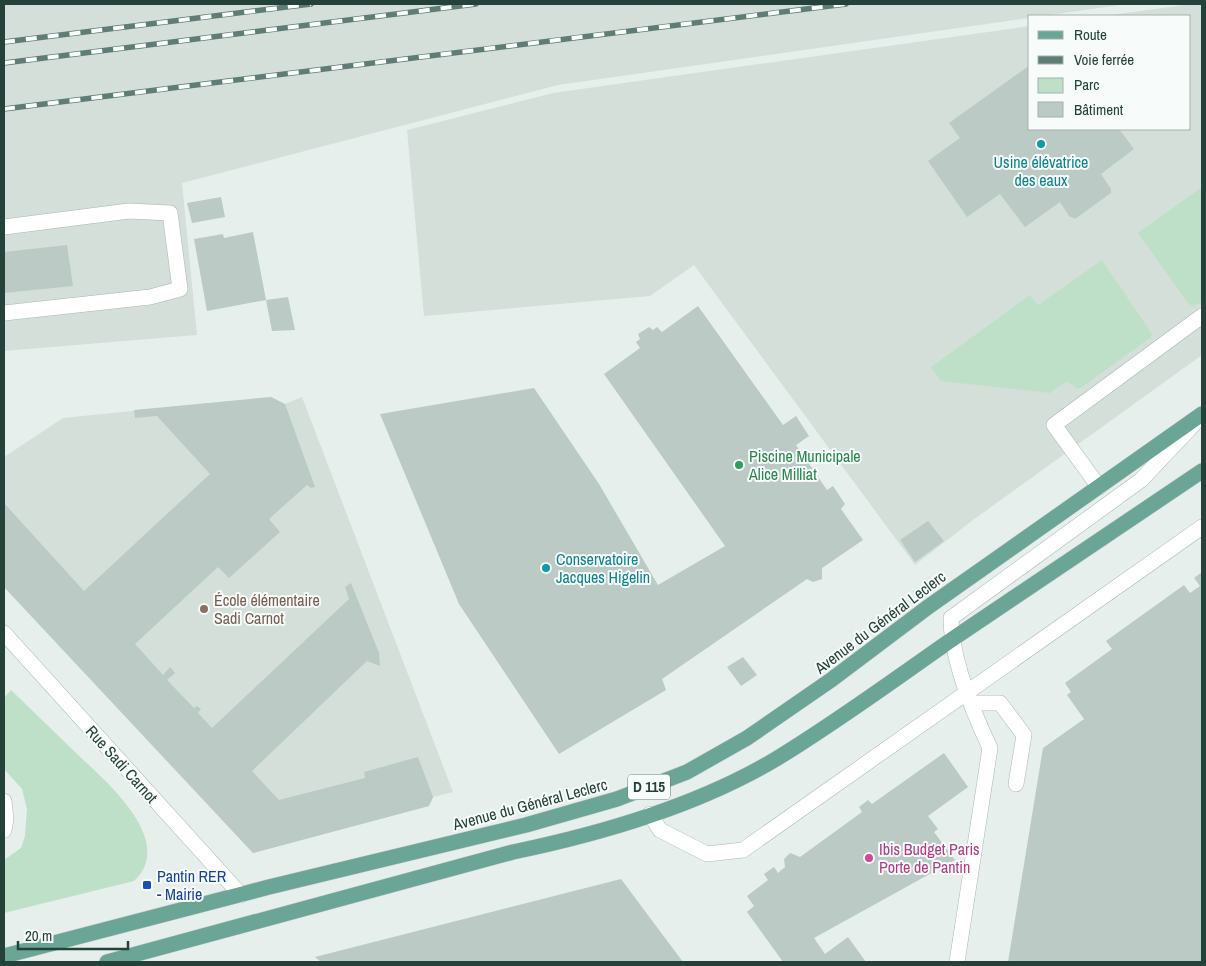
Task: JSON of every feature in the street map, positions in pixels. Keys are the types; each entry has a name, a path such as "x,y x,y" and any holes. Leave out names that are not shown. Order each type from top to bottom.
{"main road":[{"name":"Avenue du Général Leclerc","path":"4,956 535,822 617,799 687,772 747,738 831,680 928,607 1202,415"},
{"name":"D 115","path":"107,962 513,852 552,844 650,814 713,790 774,760 878,693 952,640 1202,471"}],"street":[{"path":"4,226 129,211 170,213 180,289 150,297 4,313"},
{"path":"1099,487 1054,425 1202,316"},
{"path":"957,962 990,748 978,723 952,640 951,618 1141,480 1202,415"},
{"path":"650,814 660,830 707,854 744,850 970,696 1202,527"},
{"name":"Rue Sadi Carnot","path":"4,633 241,895"},
{"path":"970,696 1000,703 1024,735 1016,784"},
{"path":"4,801 6,819 4,830"}],"shaded area":[{"path":"4,4 1127,4 1050,15 1028,15 1028,18 558,85 182,183 197,335 4,351"},
{"path":"1202,4 1202,355 973,520 915,565 694,265 650,296 424,316 407,130 553,93 1028,26 1028,130 1191,130 1191,15 1110,15"},
{"name":"École élémentaire Sadi Carnot","path":"271,397 285,404 302,397 453,792 433,797 429,806 253,853 4,587 4,457 63,418"}],"green space":[{"path":"1202,187 1202,301 1194,307 1189,304 1138,233"},
{"path":"1102,260 1152,334 1150,338 1082,387 1077,389 1067,381 1050,393 941,381 931,367 1030,295 1038,305"},
{"path":"11,690 117,793 131,811 142,829 147,847 145,865 134,881 4,913 4,860 21,848 25,836 27,809 22,789 4,769 4,698"}],"building":[{"name":"Usine élévatrice des eaux","path":"1028,66 1028,130 1120,130 1134,149 1101,174 1111,189 1111,193 1075,219 1069,216 1060,202 1025,227 1000,194 967,217 928,161 960,138 949,123"},
{"path":"221,197 225,217 192,223 187,203"},
{"path":"253,232 266,300 207,311 194,239 223,234 224,238"},
{"path":"67,245 73,286 4,293 4,252"},
{"path":"288,297 295,330 272,331 266,300"},
{"name":"Conservatoire Jacques Higelin","path":"698,306 783,425 796,416 809,436 796,445 827,490 833,486 845,504 841,509 863,540 822,568 822,579 813,582 807,579 662,679 666,690 559,754 459,604 380,414 534,388 599,484 658,585 725,546 604,374 640,348 636,342 640,339 638,334 649,327 653,330 657,327 662,332"},
{"path":"271,397 285,404 315,487 311,488 307,485 269,519 280,532 229,578 218,567 135,644 163,675 170,667 175,673 167,680 194,708 197,706 201,709 198,713 212,728 349,599 345,587 351,583 379,653 380,666 367,661 252,771 279,800 365,778 364,772 418,757 433,797 429,806 253,853 4,587 4,503 84,591 210,474 157,416 135,418 134,410"},
{"path":"928,521 944,541 915,562 900,540"},
{"path":"1202,572 1202,962 1008,962 1043,748 1084,719 1067,695 1071,692 1065,683 1112,649 1106,641 1184,585 1190,593 1200,586 1194,578"},
{"path":"743,657 757,675 741,686 727,667"},
{"name":"Ibis Budget Paris Porte de Pantin","path":"944,753 968,787 928,816 938,829 934,832 955,860 814,938 825,954 848,937 866,962 783,962 747,912 754,906 747,896 768,880 764,874 774,867 778,873 785,867 784,859 790,853 800,857 862,812 859,807 868,800 872,804"},
{"path":"621,879 683,962 321,962 315,957"}],"railway":[{"path":"4,42 311,4"},
{"path":"4,63 476,4"},
{"path":"4,109 846,4"}],"place":[{"name":"Usine élévatrice des eaux","path":"1041,144"},
{"name":"Piscine Municipale Alice Milliat","path":"739,465"},
{"name":"Conservatoire Jacques Higelin","path":"546,568"},
{"name":"École élémentaire Sadi Carnot","path":"204,609"},
{"name":"Ibis Budget Paris Porte de Pantin","path":"869,858"},
{"name":"Pantin RER - Mairie","path":"147,885"}]}
